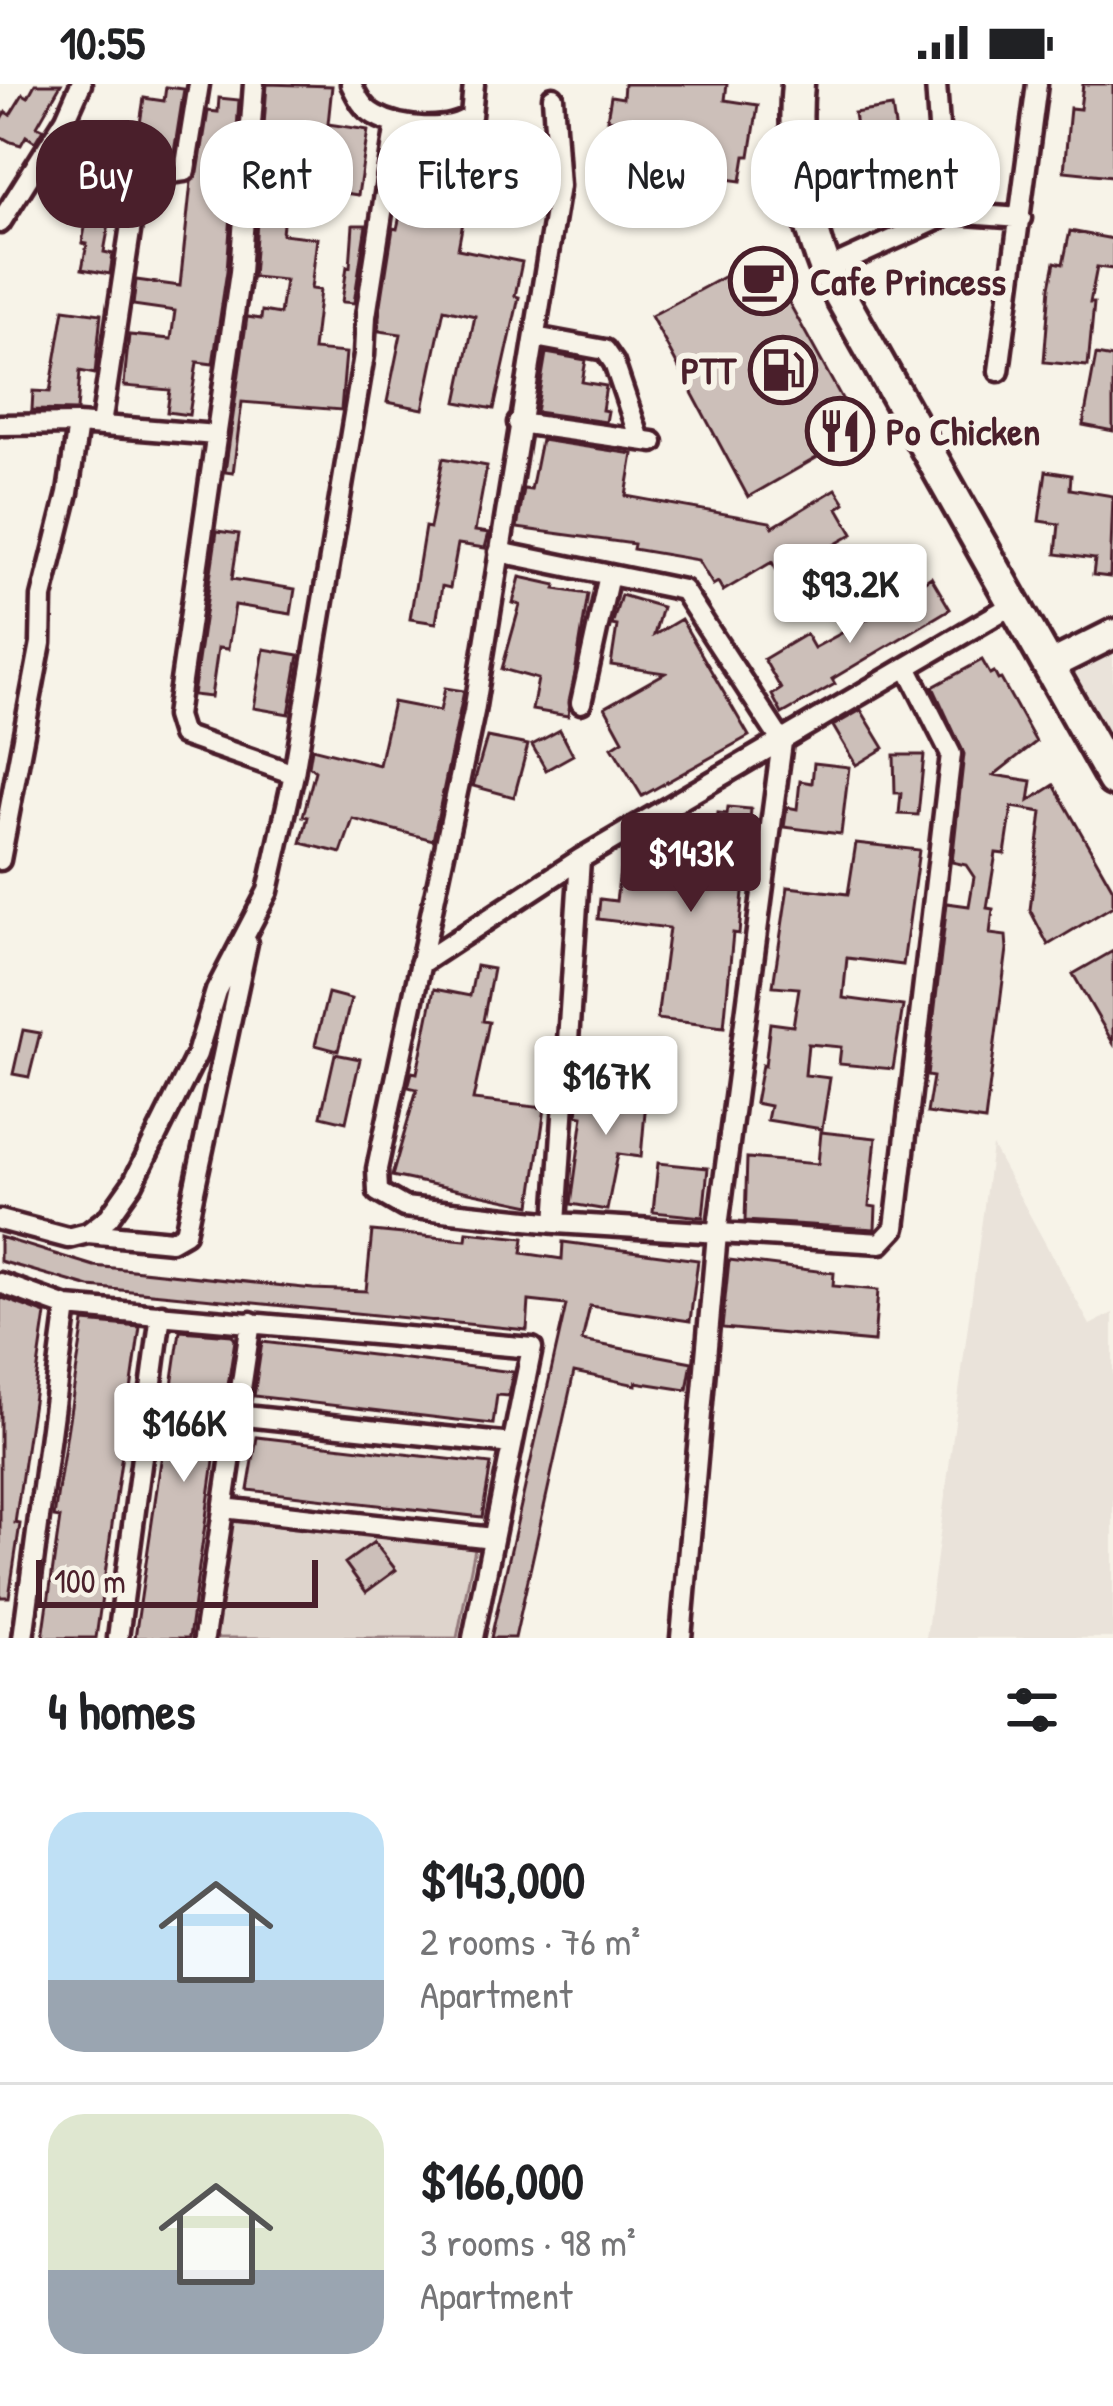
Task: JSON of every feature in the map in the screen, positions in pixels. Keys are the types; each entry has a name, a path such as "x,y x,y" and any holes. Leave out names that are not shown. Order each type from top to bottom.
{"main road":[{"path":"797,84 802,174 812,233 826,270 1113,780"},
{"path":"1051,665 1113,634"}],"street":[{"path":"0,223 66,118 81,84"},
{"path":"101,425 137,185 149,176 185,171 199,84"},
{"path":"254,84 240,272 176,716 182,735 294,774"},
{"path":"351,84 361,104 388,120"},
{"path":"466,120 471,116 474,84"},
{"path":"936,84 938,120"},
{"path":"998,371 1037,84"},
{"path":"553,97 559,186 535,338 474,712 376,1169 378,1192 404,1207 556,1223 881,1243 895,1228 951,754 907,668"},
{"path":"1000,216 1021,218"},
{"path":"88,1233 109,1217 151,1152 197,1054 215,991 268,891 294,774 364,355 380,228"},
{"path":"826,270 919,228"},
{"path":"518,424 646,441 614,362 604,350 535,338"},
{"path":"0,860 41,643 42,597 68,493 78,424"},
{"path":"0,425 101,425 216,435"},
{"path":"499,552 682,590 782,742 717,1234 681,1638"},
{"path":"581,703 609,575"},
{"path":"420,964 580,859 1014,604"},
{"path":"556,1223 580,859"},
{"path":"0,1220 68,1238 88,1233 170,1241 185,1233 250,929"},
{"path":"0,1283 67,1306 532,1348 472,1638"},
{"path":"23,1638 67,1306"},
{"path":"118,1638 161,1314"},
{"path":"205,1638 251,1322"},
{"path":"235,1415 512,1444"},
{"path":"223,1508 493,1538"}],"shaded area":[{"path":"1113,649 1113,741 1073,672"},
{"path":"992,1146 1090,1325 1113,1313 1113,1638 926,1638"},
{"path":"231,1517 475,1548 457,1638 211,1638"}],"building":[{"path":"35,84 61,84 40,120 36,120 35,142 26,136 21,145 0,136 0,122 23,94 28,97"},
{"path":"267,84 332,86 328,120 264,120"},
{"path":"624,84 727,84 725,100 758,105 741,181 727,179 727,120 607,119 611,96 623,98"},
{"path":"1083,84 1113,84 1113,176 1064,171 1070,108 1080,109"},
{"path":"166,87 184,89 176,140 176,120 141,120 144,98 164,101"},
{"path":"219,98 239,100 238,120 207,120 208,111 218,112"},
{"path":"892,107 894,120 855,120 854,113"},
{"path":"353,128 368,130 358,195 353,194"},
{"path":"200,161 200,228 230,228 213,364 197,362 189,415 167,412 170,390 124,386 129,335 171,339 175,311 133,305 136,280 180,286 191,182"},
{"path":"353,225 366,225 354,303 342,302"},
{"path":"85,228 108,228 104,252 113,254 110,274 82,269 87,244 82,243"},
{"path":"257,228 283,228 282,234 317,238 311,289 320,290 313,350 346,353 341,410 242,402 233,473 225,472 247,317 261,319 262,311 280,314 285,280 253,277"},
{"path":"393,228 462,228 458,249 522,262 515,296 519,297 494,409 457,402 475,316 444,309 423,409 387,402 401,334 379,331 379,317"},
{"path":"1070,231 1113,239 1113,269 1097,267 1090,303 1094,303 1088,366 1044,362 1050,287 1055,262 1063,264"},
{"path":"767,263 845,404 833,410 851,438 748,497 651,316 738,269 742,276"},
{"path":"64,309 101,314 95,374 80,371 77,411 32,410 33,391 50,392"},
{"path":"546,353 586,360 582,382 606,386 602,410 608,411 606,422 536,412"},
{"path":"1096,355 1113,358 1113,431 1083,425"},
{"path":"541,440 633,454 626,496 770,522 773,527 836,489 845,503 838,508 853,534 830,547 855,590 804,619 772,562 723,591 718,582 713,585 698,560 633,549 634,544 517,528"},
{"path":"443,458 487,466 475,531 489,533 485,548 458,544 450,588 442,586 436,623 410,619 425,527 430,528"},
{"path":"1046,471 1071,475 1070,489 1113,496 1110,577 1093,575 1095,559 1056,554 1059,524 1039,521"},
{"path":"217,531 239,534 232,579 295,589 291,614 235,605 228,649 218,648 211,697 193,695"},
{"path":"520,577 588,594 568,716 532,710 538,679 502,669 520,605 513,603"},
{"path":"931,577 950,609 782,714 772,695 781,689 764,659 806,634 814,648"},
{"path":"621,595 662,607 654,635 681,619 749,736 642,796 612,747 623,740 605,707 665,673 611,665 617,626 612,625"},
{"path":"264,649 299,655 289,714 254,708"},
{"path":"982,660 990,674 1001,679 1036,742 994,775 1032,781 1029,801 1054,785 1113,889 1113,906 1048,945 1030,910 1042,812 1012,807 1005,854 996,853 987,908 993,909 990,934 1006,936 1007,949 985,1121 927,1113 947,903 969,906 974,877 966,865 952,862 964,754 933,687"},
{"path":"445,688 464,691 433,840 353,819 341,853 301,843 315,771 309,766 312,748 379,765 393,702 440,711"},
{"path":"861,710 884,748 856,765 833,726"},
{"path":"560,730 573,755 546,770 532,745"},
{"path":"487,737 528,745 514,797 473,786"},
{"path":"894,755 924,755 918,815 899,814 901,793 895,793"},
{"path":"814,763 849,767 841,834 784,827 787,807 797,809 800,781 812,783"},
{"path":"728,807 751,809 724,1027 657,1019 669,928 598,919 600,899 616,901 620,872 636,874 638,862 649,863 650,853 676,856 680,830 715,834 718,813 727,814"},
{"path":"856,843 919,850 903,965 847,958 843,998 903,1006 893,1069 839,1064 841,1047 808,1044 805,1075 830,1078 822,1129 767,1120 770,1106 755,1103 770,1023 793,1026 799,988 773,986 788,887 848,894"},
{"path":"1113,951 1113,1043 1073,974"},
{"path":"476,966 493,969 483,1021 489,1022 473,1100 545,1108 531,1205 392,1176 417,1089 408,1087 412,1072 417,1073 434,989 470,996"},
{"path":"328,993 351,999 338,1051 315,1045"},
{"path":"23,1030 40,1033 29,1077 13,1074"},
{"path":"335,1054 360,1059 346,1122 321,1116"},
{"path":"581,1080 647,1089 641,1157 618,1154 607,1210 571,1204 583,1116 577,1115"},
{"path":"821,1132 876,1138 869,1206 876,1207 875,1229 745,1221 747,1158 818,1164"},
{"path":"658,1163 708,1168 703,1217 653,1212"},
{"path":"372,1231 466,1240 467,1232 524,1238 522,1253 562,1259 563,1242 698,1260 690,1321 590,1306 582,1341 692,1362 687,1390 574,1372 515,1638 491,1638 566,1305 529,1301 527,1330 90,1287 0,1261 0,1237 94,1266 366,1291"},
{"path":"729,1260 834,1273 833,1286 878,1290 874,1342 722,1328"},
{"path":"0,1297 46,1314 15,1523 20,1524 9,1597 0,1597"},
{"path":"84,1322 140,1327 96,1638 43,1638 60,1518 54,1517"},
{"path":"180,1331 232,1335 235,1340 189,1638 135,1638"},
{"path":"262,1342 513,1372 508,1396 497,1395 493,1424 254,1396"},
{"path":"257,1437 491,1464 482,1517 248,1490"},
{"path":"374,1542 396,1570 366,1592 345,1563"}],"place":[{"name":"Cafe Princess","path":"763,281"},
{"name":"PTT","path":"783,370"},
{"name":"Po Chicken","path":"840,431"}]}
